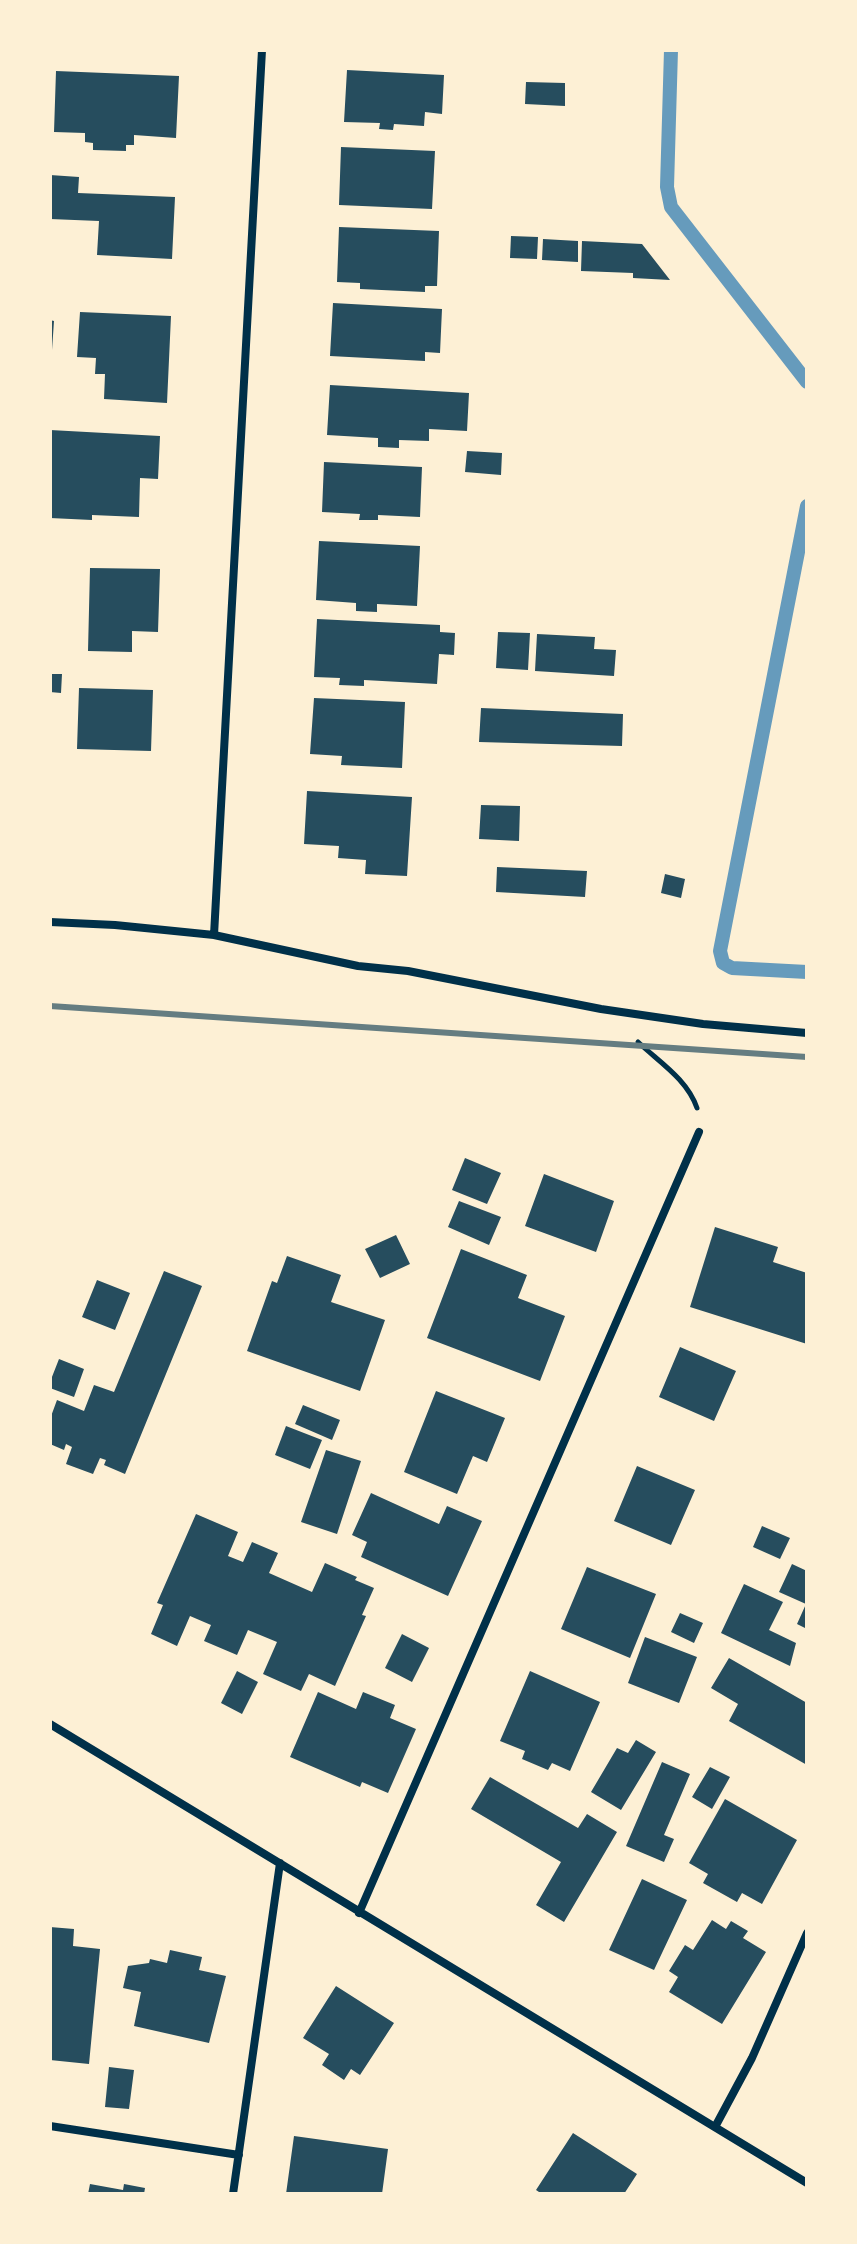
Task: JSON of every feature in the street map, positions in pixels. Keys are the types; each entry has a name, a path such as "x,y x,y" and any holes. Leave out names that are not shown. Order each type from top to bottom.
{"street":[{"path":"214,935 262,50"},
{"path":"50,922 214,935 358,966 421,973 601,1009 703,1024 807,1033"},
{"path":"359,1913 699,1132"},
{"path":"50,1724 807,2183"},
{"path":"233,2194 280,1863"},
{"path":"715,2127 752,2058 807,1933"},
{"path":"50,2126 239,2155"}],"path":[{"path":"601,1009 692,1094 699,1113 699,1132"}],"building":[{"path":"347,70 444,75 442,114 425,112 424,126 394,124 393,130 379,129 380,123 344,122"},
{"path":"56,71 179,76 176,138 134,135 134,145 126,145 126,151 93,150 93,143 85,142 85,133 54,132"},
{"path":"526,82 565,83 565,106 525,104"},
{"path":"341,147 435,151 432,209 339,205"},
{"path":"50,175 79,177 78,193 175,197 172,259 97,255 99,221 50,219"},
{"path":"339,227 439,231 437,286 425,286 425,292 360,289 360,283 337,282"},
{"path":"511,236 538,237 537,259 510,258"},
{"path":"543,239 578,241 578,262 542,260"},
{"path":"582,241 642,244 670,280 633,278 633,273 581,271"},
{"path":"333,303 442,309 440,353 425,352 425,361 330,356"},
{"path":"80,312 171,316 167,403 104,399 105,374 95,374 96,358 77,357"},
{"path":"50,320 54,321 52,350 50,350"},
{"path":"330,385 469,393 467,431 429,429 429,441 399,440 399,448 378,447 378,438 327,435"},
{"path":"50,430 160,436 158,479 140,478 139,517 92,515 92,520 50,518"},
{"path":"467,451 502,453 501,475 465,472"},
{"path":"324,462 422,467 420,517 378,515 378,520 359,520 360,514 322,512"},
{"path":"319,541 420,546 417,606 377,604 377,612 356,611 356,603 316,600"},
{"path":"90,568 160,569 158,632 132,631 132,652 88,651"},
{"path":"317,619 440,625 440,632 455,633 454,655 439,654 437,684 364,680 364,686 339,685 340,678 314,677"},
{"path":"498,632 530,633 528,670 496,668"},
{"path":"537,634 595,637 594,649 616,650 614,676 535,671"},
{"path":"50,674 62,674 61,693 50,692"},
{"path":"79,688 153,690 151,751 77,749"},
{"path":"314,698 405,702 402,768 341,765 342,756 310,754"},
{"path":"481,708 623,714 622,746 479,742"},
{"path":"307,791 412,797 407,876 365,874 366,860 338,858 339,846 304,844"},
{"path":"481,805 520,806 519,841 479,839"},
{"path":"497,867 587,871 585,897 496,892"},
{"path":"665,874 685,879 681,898 661,893"},
{"path":"465,1158 501,1173 487,1204 452,1190"},
{"path":"544,1174 614,1201 596,1252 525,1226"},
{"path":"459,1201 501,1217 489,1245 448,1227"},
{"path":"715,1227 778,1247 773,1262 807,1273 807,1344 690,1307"},
{"path":"396,1235 410,1264 380,1278 365,1249"},
{"path":"461,1249 527,1275 518,1298 565,1316 540,1381 427,1338"},
{"path":"287,1256 341,1275 331,1302 385,1320 360,1391 247,1351 272,1281 277,1283"},
{"path":"164,1271 202,1286 125,1474 104,1465 106,1460 100,1458 93,1474 66,1464 72,1447 66,1444 64,1450 50,1444 50,1419 57,1400 84,1411 94,1385 114,1392"},
{"path":"97,1280 130,1293 115,1330 82,1317"},
{"path":"680,1347 736,1371 714,1421 659,1397"},
{"path":"59,1359 84,1369 74,1397 50,1388"},
{"path":"436,1391 505,1418 487,1462 473,1456 457,1494 404,1472"},
{"path":"303,1405 340,1420 332,1440 295,1424"},
{"path":"286,1426 322,1440 310,1469 275,1455"},
{"path":"326,1450 361,1461 337,1534 301,1522"},
{"path":"637,1466 695,1490 671,1545 614,1521"},
{"path":"371,1493 439,1524 447,1506 482,1521 448,1596 361,1557 367,1542 352,1535"},
{"path":"196,1514 238,1532 228,1556 243,1562 252,1542 278,1553 269,1573 312,1592 325,1563 374,1588 362,1615 366,1616 335,1686 309,1674 301,1691 263,1674 277,1642 248,1630 237,1655 204,1641 211,1625 190,1616 177,1646 151,1634 163,1605 157,1603"},
{"path":"762,1526 790,1538 780,1559 753,1547"},
{"path":"792,1564 807,1571 807,1629 797,1624 806,1604 779,1592"},
{"path":"587,1567 656,1594 630,1658 561,1629"},
{"path":"744,1584 783,1602 769,1630 796,1643 790,1666 721,1633"},
{"path":"680,1613 703,1623 694,1643 671,1632"},
{"path":"402,1634 429,1648 412,1682 385,1668"},
{"path":"645,1637 697,1657 679,1703 628,1683"},
{"path":"729,1658 807,1703 807,1765 729,1721 738,1704 711,1688"},
{"path":"237,1671 258,1682 242,1714 221,1703"},
{"path":"530,1671 600,1702 570,1771 552,1763 548,1770 522,1759 525,1751 500,1741"},
{"path":"318,1692 356,1709 363,1692 395,1705 390,1718 416,1729 388,1793 362,1782 360,1787 290,1757"},
{"path":"636,1740 656,1752 621,1810 591,1792 617,1748 628,1753"},
{"path":"662,1762 690,1774 664,1835 674,1839 664,1862 626,1846"},
{"path":"710,1767 730,1777 712,1809 692,1797"},
{"path":"490,1777 578,1828 587,1814 617,1832 564,1922 536,1905 561,1862 471,1809"},
{"path":"725,1799 797,1840 762,1904 742,1893 737,1902 703,1883 708,1874 689,1863"},
{"path":"642,1879 687,1900 654,1970 609,1950"},
{"path":"712,1920 726,1929 731,1921 748,1931 743,1938 766,1952 722,2024 669,1992 678,1977 669,1971 685,1945 693,1950"},
{"path":"50,1927 74,1929 73,1946 100,1949 89,2064 50,2060"},
{"path":"170,1950 202,1957 199,1970 226,1976 209,2043 134,2026 141,1992 123,1988 128,1966 149,1963 150,1959 167,1963"},
{"path":"336,1986 394,2023 360,2075 351,2069 344,2080 322,2065 329,2054 303,2038"},
{"path":"109,2067 134,2070 129,2109 105,2107"},
{"path":"573,2133 637,2174 624,2194 542,2194 536,2190"},
{"path":"294,2136 388,2149 382,2194 286,2194"},
{"path":"90,2184 123,2190 124,2184 145,2188 144,2194 88,2194"}],"waterway":[{"path":"671,50 667,187 671,207 807,382"},
{"path":"807,506 720,951 723,963 732,968 807,972"}],"railway":[{"path":"50,1006 807,1057"}]}
